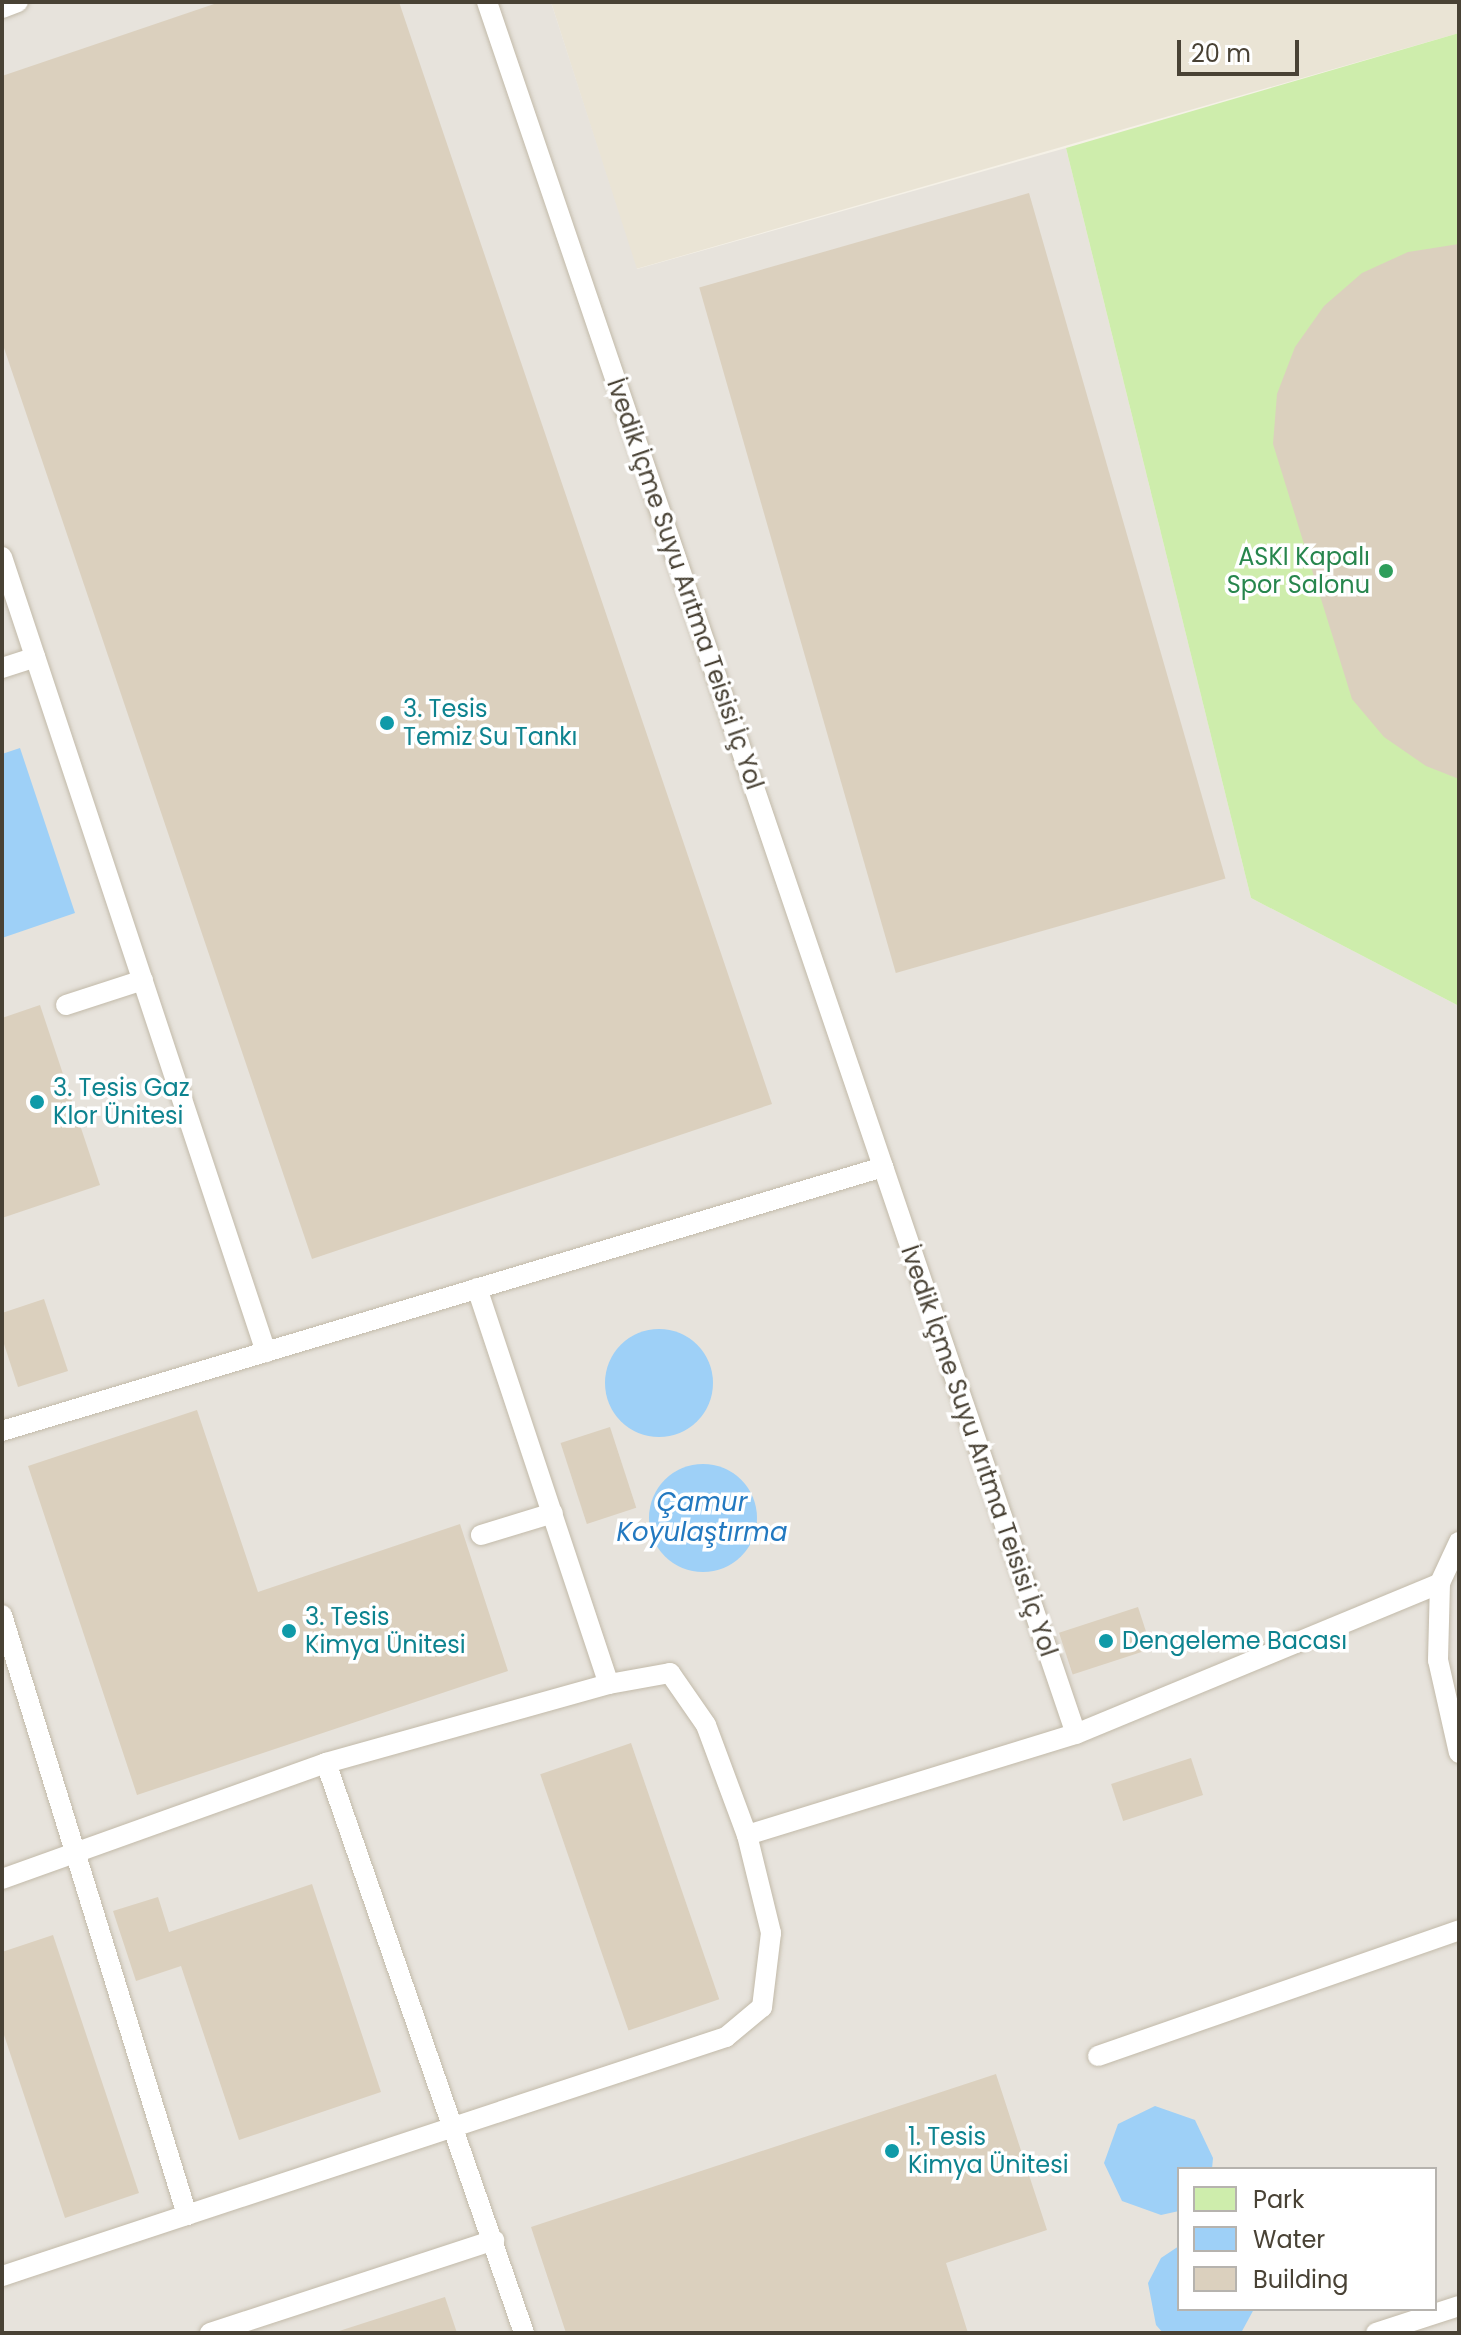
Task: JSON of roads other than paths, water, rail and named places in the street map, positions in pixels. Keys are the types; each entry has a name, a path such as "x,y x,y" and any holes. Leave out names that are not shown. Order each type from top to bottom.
{"lane":[{"path":"2,8 18,2"},
{"name":"İvedik İçme Suyu Arıtma Teisisi İç Yol","path":"487,2 1076,1734"},
{"path":"2,557 266,1352"},
{"path":"2,668 35,657"},
{"path":"66,1005 143,980"},
{"path":"2,1431 883,1167"},
{"path":"477,1288 609,1684"},
{"path":"481,1535 553,1513"},
{"path":"1459,1542 1440,1583 1438,1660 1459,1753"},
{"path":"747,1835 1076,1734 1440,1583"},
{"path":"2,1615 72,1854 187,2215"},
{"path":"2,1879 326,1763 609,1684 670,1673 706,1725 747,1835 771,1933 762,2007 726,2037 455,2130 2,2276"},
{"path":"326,1763 524,2333"},
{"path":"1098,2056 1459,1930"},
{"path":"210,2333 494,2240"},
{"path":"1376,2333 1459,2306"}],"water":[{"path":"20,748 75,913 2,938 2,754"},
{"name":"Çamur Koyulaştırma","path":"659,1329 680,1333 697,1345 709,1362 713,1383 709,1404 697,1421 680,1433 659,1437 638,1433 621,1421 609,1404 605,1383 609,1362 621,1345 638,1333"},
{"name":"Çamur Koyulaştırma","path":"703,1464 724,1468 741,1480 753,1497 757,1518 753,1539 741,1556 724,1568 703,1572 682,1568 665,1556 653,1539 649,1518 653,1497 665,1480 682,1468"},
{"path":"1155,2106 1195,2120 1213,2158 1212,2167 1177,2167 1177,2211 1161,2215 1122,2201 1104,2163 1118,2124"},
{"path":"1177,2247 1177,2311 1253,2311 1241,2333 1163,2333 1156,2325 1148,2283 1161,2258"}],"place":[{"name":"ASKI Kapalı Spor Salonu","path":"1386,571"},
{"name":"3. Tesis Temiz Su Tankı","path":"387,723"},
{"name":"3. Tesis Gaz Klor Ünitesi","path":"37,1102"},
{"name":"3. Tesis Kimya Ünitesi","path":"289,1631"},
{"name":"Dengeleme Bacası","path":"1106,1641"},
{"name":"1. Tesis Kimya Ünitesi","path":"892,2151"}]}
